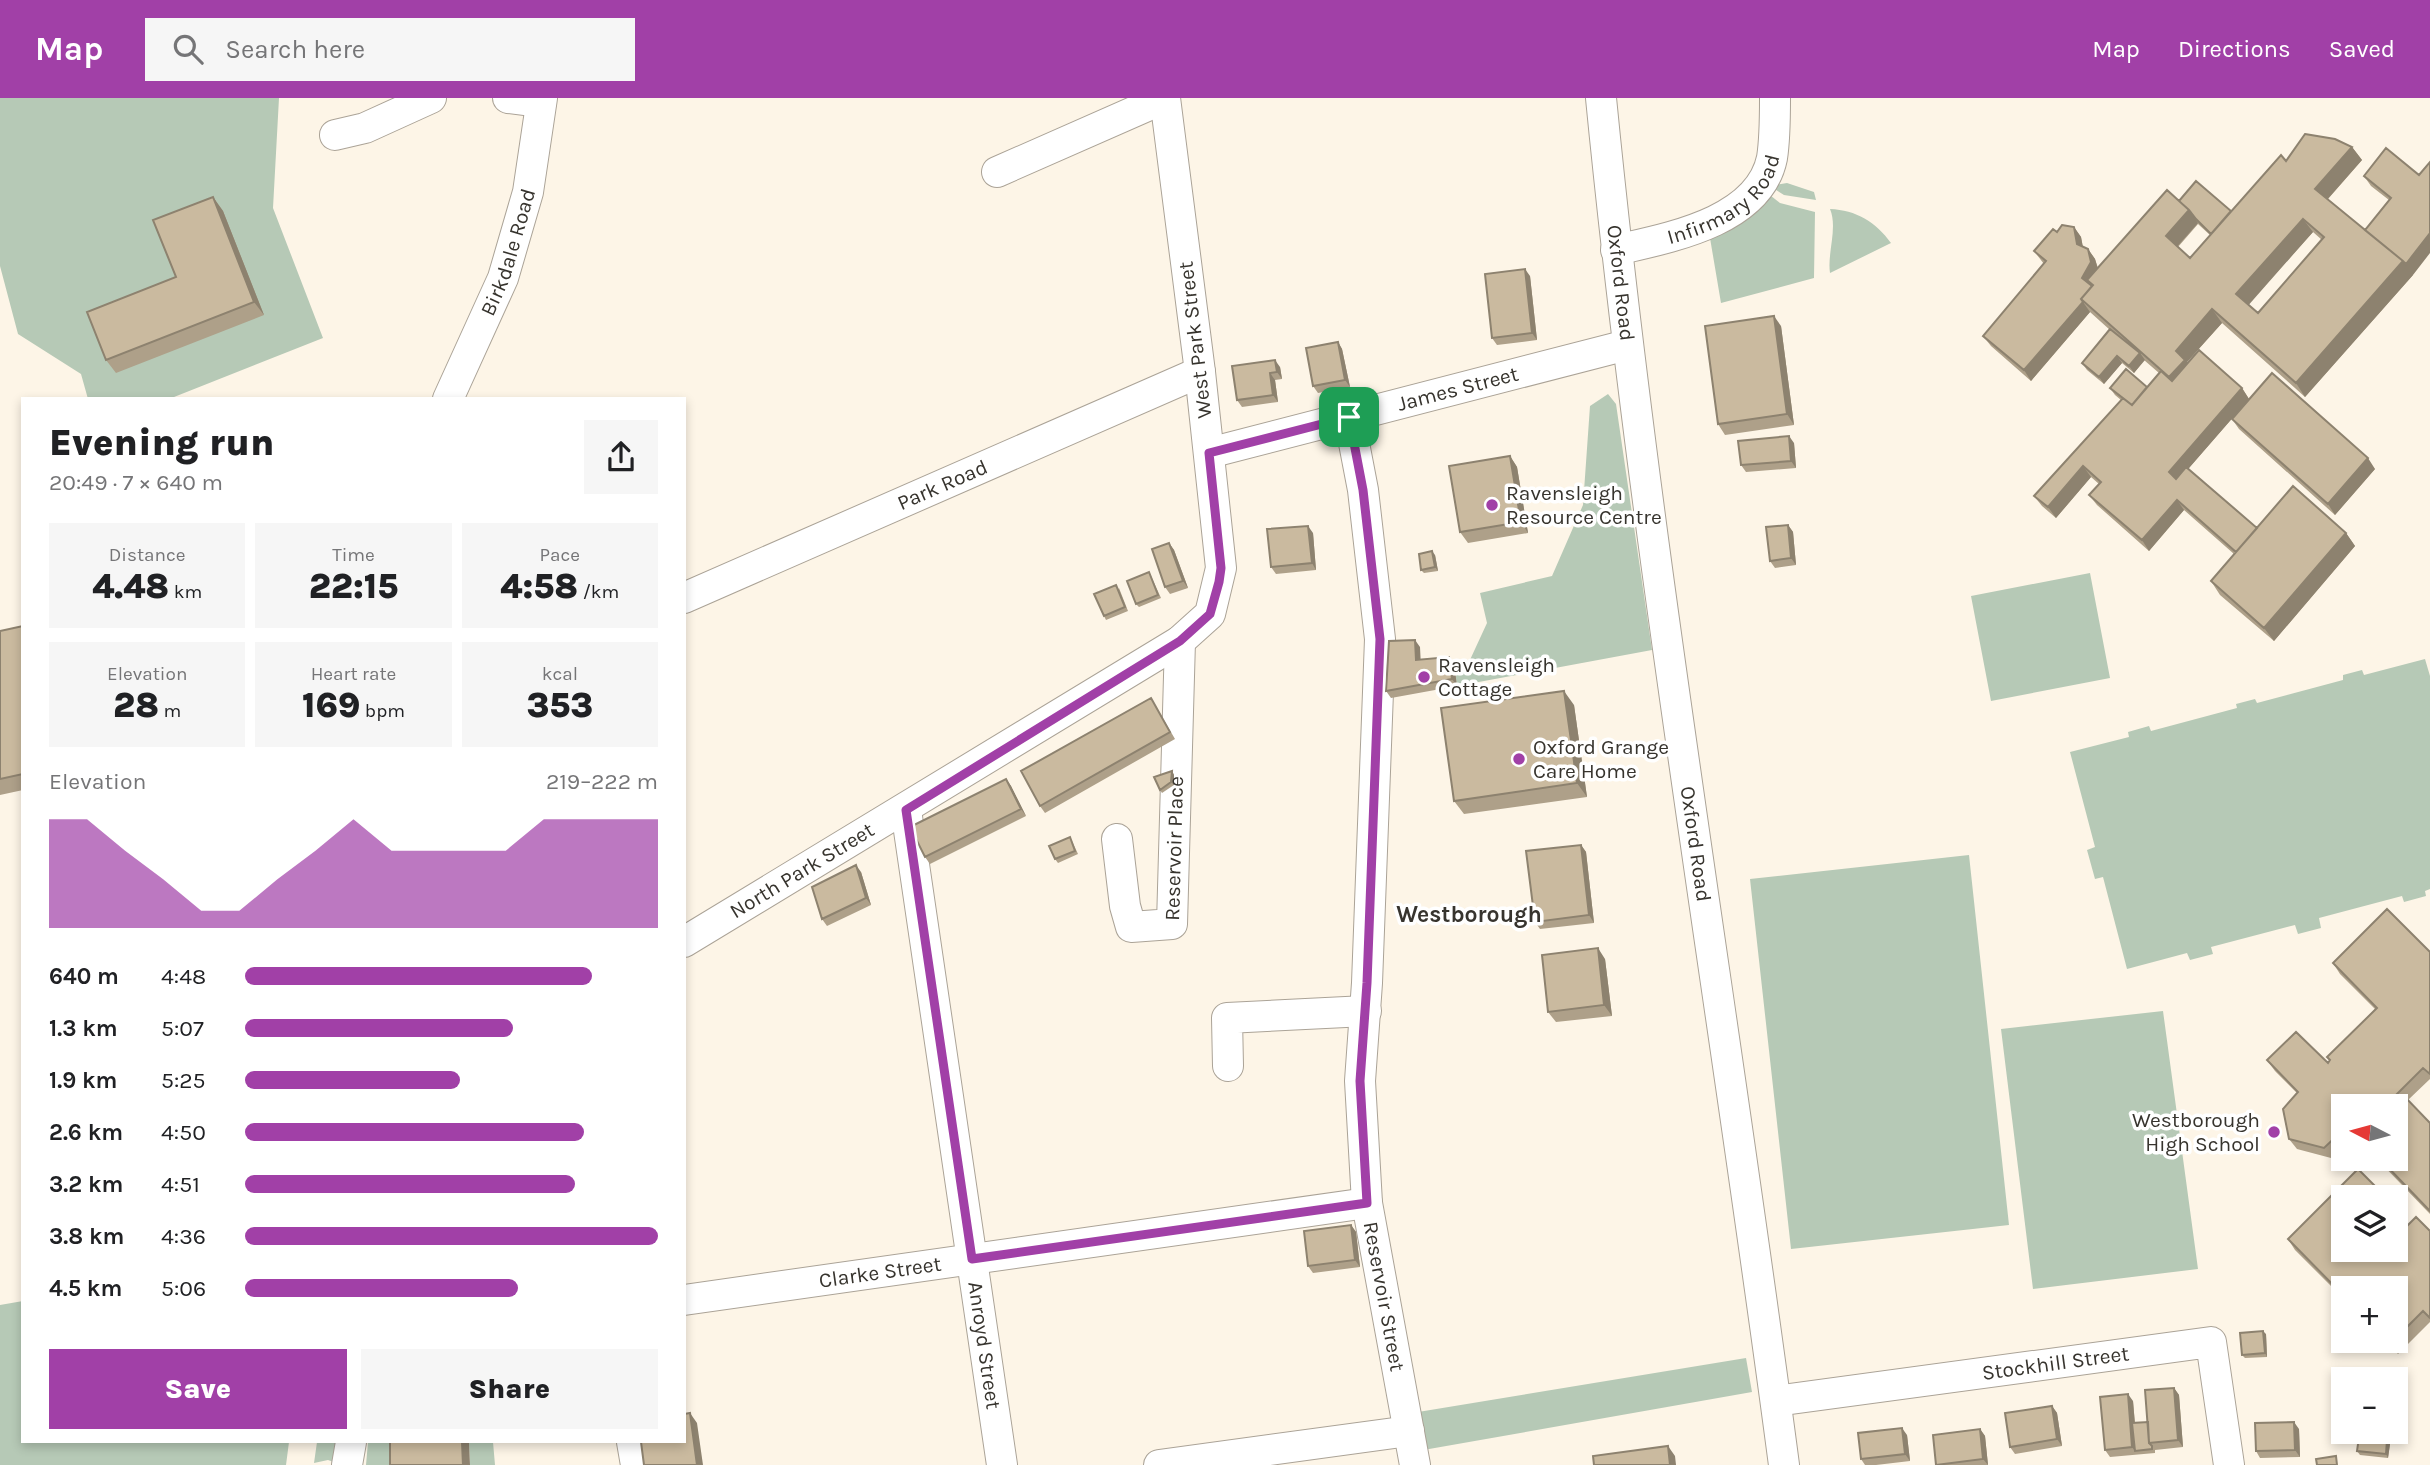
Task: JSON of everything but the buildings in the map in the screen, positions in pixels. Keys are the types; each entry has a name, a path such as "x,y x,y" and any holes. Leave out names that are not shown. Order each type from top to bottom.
{"street":[{"path":"335,135 408,111 431,98"},
{"path":"508,98 542,100"},
{"path":"997,173 1165,98"},
{"name":"West Park Street","path":"1165,98 1200,372 1221,568 1219,582"},
{"name":"Oxford Road","path":"1601,98 1627,345 1678,727 1784,1465"},
{"name":"Infirmary Road","path":"1616,250 1709,226 1751,193 1761,183 1772,159 1775,98"},
{"name":"Birkdale Road","path":"449,397 503,278 528,192 542,100"},
{"name":"James Street","path":"1209,453 1627,345"},
{"name":"Park Road","path":"686,597 1200,372"},
{"name":"Reservoir Street","path":"1349,417 1363,490 1380,639 1366,1011 1360,1081 1367,1203 1415,1465"},
{"name":"North Park Street","path":"686,941 906,810 1180,641 1210,614 1219,582"},
{"name":"Reservoir Place","path":"1116,839 1131,927 1172,924 1180,641"},
{"name":"Anroyd Street","path":"906,810 1002,1465"},
{"path":"1228,1066 1227,1018 1366,1011"},
{"name":"Clarke Street","path":"686,1300 1367,1203"},
{"name":"Stockhill Street","path":"1776,1401 2211,1342 2229,1465"},
{"path":"1159,1465 1409,1431"},
{"path":"347,1465 351,1443"},
{"path":"632,1443 636,1465"}],"green space":[{"path":"0,98 279,98 273,208 323,338 174,397 87,397 81,374 18,334 0,266"},
{"path":"1787,183 1814,192 1816,200 1784,195 1770,186"},
{"path":"1766,192 1780,203 1815,212 1814,278 1721,303 1710,238"},
{"path":"1830,209 1865,218 1891,243 1830,273 1833,224"},
{"path":"1608,394 1616,404 1652,650 1457,686 1454,664 1469,662 1487,623 1480,593 1552,576 1583,505 1590,406"},
{"path":"2090,573 2110,678 1991,701 1971,596"},
{"path":"2425,659 2430,676 2430,889 2425,891 2426,896 2404,902 2402,896 2319,918 2321,928 2298,934 2295,925 2211,947 2213,954 2190,960 2187,953 2127,969 2103,877 2095,879 2087,850 2095,847 2070,752 2129,737 2128,732 2149,726 2151,731 2237,708 2236,704 2255,699 2257,703 2343,680 2343,675 2362,670 2364,675"},
{"path":"1969,855 2009,1225 1791,1249 1750,879"},
{"path":"2163,1011 2198,1269 2033,1289 2001,1029"},
{"path":"21,1301 21,1443 289,1443 286,1465 0,1465 0,1305"},
{"path":"1746,1358 1752,1392 1412,1452 1406,1414"},
{"path":"317,1443 346,1443 342,1465 328,1460 314,1463"},
{"path":"368,1443 397,1443 397,1465 366,1465"},
{"path":"469,1443 493,1443 495,1465 470,1465"}],"place":[{"name":"Ravensleigh Resource Centre","path":"1492,505"},
{"name":"Ravensleigh Cottage","path":"1424,677"},
{"name":"Oxford Grange Care Home","path":"1519,759"},
{"name":"Westborough High School","path":"2274,1132"}],"district":[{"name":"Westborough","path":"1469,914"}],"route":[{"path":"1349,417 1363,490 1380,639 1369,874 1367,983 1360,1081 1367,1203 972,1259 906,810 1180,641 1210,614 1221,568 1209,453 1349,417"}]}
